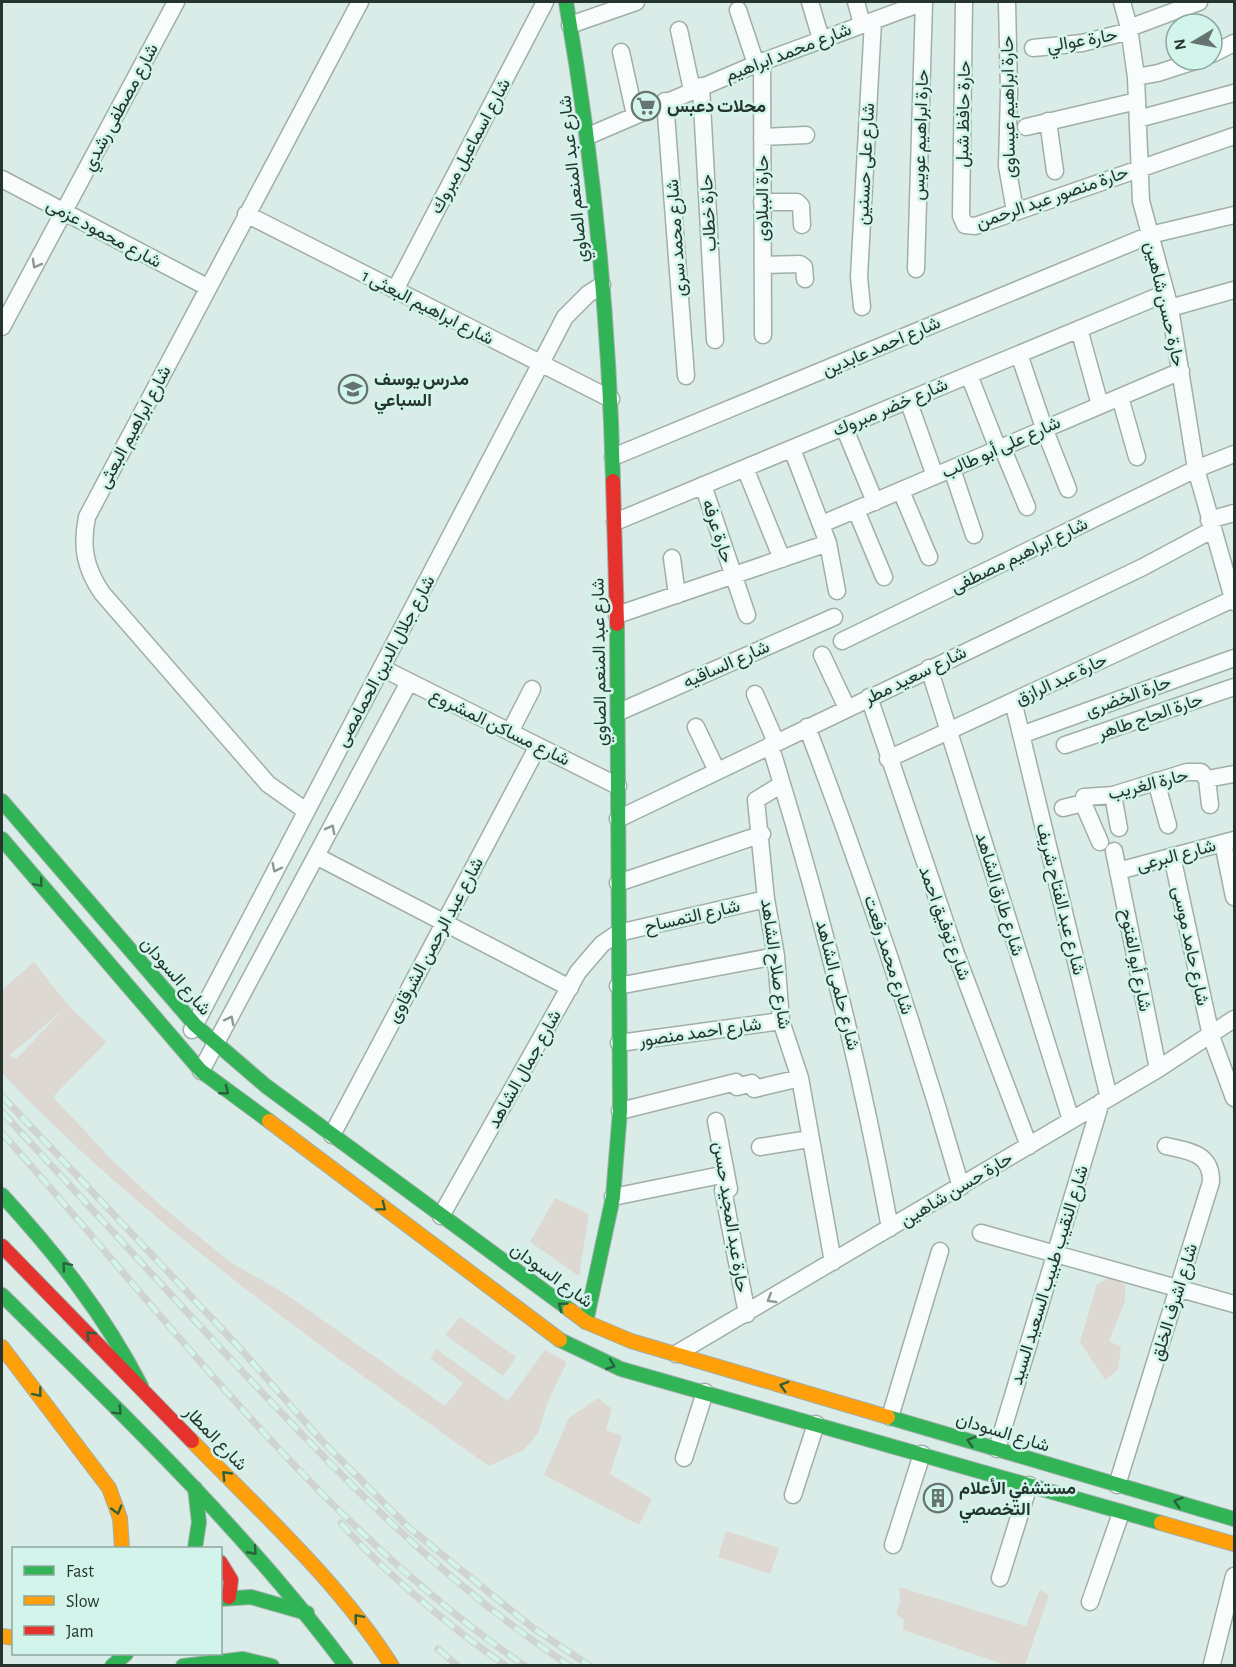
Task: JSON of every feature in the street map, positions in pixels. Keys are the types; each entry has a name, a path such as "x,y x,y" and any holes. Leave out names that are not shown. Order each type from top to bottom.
{"main road":[{"name":"شارع عبد المنعم الصاوي","path":"564,9 588,136 611,399 619,712 620,1112 614,1197 586,1322"},
{"name":"شارع السودان","path":"2,801 195,1025 217,1046 332,1135 586,1322 615,1336 1234,1519"},
{"path":"2,839 201,1071 546,1331 578,1350 621,1369 1234,1544"},
{"path":"2,1196 83,1287 115,1335 141,1386"},
{"path":"450,1259 468,1235"},
{"name":"شارع المطار","path":"2,1246 141,1386 331,1586 373,1636 392,1665"},
{"path":"2,1295 195,1488 307,1612 345,1665"},
{"path":"2,1347 109,1488 120,1518 122,1547"},
{"path":"195,1488 199,1522 195,1547"},
{"path":"222,1565 231,1580 225,1598 251,1597 307,1612"},
{"path":"183,1665 243,1659 272,1665"}],"street":[{"name":"شارع مصطفى رشدي","path":"2,327 176,2"},
{"name":"شارع ابراهيم البعثى","path":"306,810 277,792 260,776 102,593 91,576 84,557 83,537 87,517 360,2"},
{"name":"شارع اسماعيل مبروك","path":"394,290 545,2"},
{"path":"564,9 636,2"},
{"path":"810,2 821,39"},
{"name":"شارع على حسنين","path":"856,2 867,22 859,276 862,308"},
{"name":"حارة حافظ شبل","path":"964,2 961,216 965,225"},
{"name":"حارة ابراهيم عيساوى","path":"1007,2 1009,92 1007,166 1015,211"},
{"name":"حارة حسن شاهين","path":"1122,2 1130,30 1136,77 1138,167 1142,201 1168,300 1196,469 1210,525 1234,601"},
{"name":"حارة عوالي","path":"1033,48 1082,43 1130,30 1199,2"},
{"name":"شارع محمد ابراهيم","path":"588,136 759,62 916,3"},
{"name":"حارة ابراهيم عويس","path":"916,3 916,269"},
{"name":"حارة الببلاوى","path":"738,10 759,62 762,137 763,335"},
{"name":"حارة خطاب","path":"679,30 696,88 715,340"},
{"path":"621,52 635,115"},
{"path":"1136,77 1164,71"},
{"path":"1138,119 1234,93"},
{"name":"شارع محمد سرى","path":"665,101 686,376"},
{"path":"1026,127 1137,101"},
{"path":"1048,122 1055,171"},
{"path":"762,137 806,135"},
{"name":"حارة منصور عبد الرحمن","path":"965,225 975,226 1138,167 1234,136"},
{"name":"شارع محمود عزمى","path":"2,179 207,287"},
{"path":"762,202 797,201 801,206 802,225"},
{"name":"شارع ابراهيم البعثى 1","path":"246,214 611,399"},
{"name":"شارع احمد عابدين","path":"613,457 1150,235 1234,215"},
{"path":"763,265 800,264 804,267 805,279"},
{"name":"شارع جلال الدين الحمامصى","path":"179,1048 195,1025 306,810 542,366 565,317 588,294 602,285"},
{"name":"شارع خضر مبروك","path":"615,522 1079,329 1168,300 1234,291"},
{"path":"1079,329 1100,405"},
{"path":"1019,354 1068,489"},
{"name":"شارع على أبو طالب","path":"822,524 1181,371"},
{"path":"969,375 1027,507"},
{"path":"1120,397 1137,457"},
{"path":"908,400 935,476"},
{"path":"844,427 875,502"},
{"path":"792,449 822,524 837,591"},
{"name":"شارع ابراهيم مصطفى","path":"842,641 1196,469 1234,454"},
{"path":"745,468 782,559"},
{"path":"952,469 974,535"},
{"name":"حارة عرفه","path":"703,485 747,615"},
{"path":"901,490 929,557"},
{"path":"856,510 884,577"},
{"name":"شارع سعيد مطر","path":"618,819 868,697 1143,567 1210,525 1234,513"},
{"path":"617,615 828,543"},
{"path":"672,558 677,595"},
{"name":"حارة عبد الرازق","path":"888,759 1234,601"},
{"name":"شارع الساقيه","path":"619,712 834,617"},
{"path":"822,655 847,708"},
{"name":"حارة الخضرى","path":"1021,735 1234,658"},
{"name":"شارع مساكن المشروع","path":"382,668 618,786"},
{"name":"شارع طارق الشاهد","path":"929,668 1071,1120"},
{"name":"شارع جلال الدين الحمامصى","path":"201,1071 217,1046 280,922 409,682"},
{"name":"حارة الحاج طاهر","path":"1065,745 1234,687"},
{"path":"510,732 532,689"},
{"name":"شارع حلمى الشاهد","path":"755,694 773,744 843,1005 890,1228"},
{"name":"شارع توفيق احمد","path":"868,697 956,954 1029,1146"},
{"name":"شارع عبد الفتاح شريف","path":"1013,701 1105,1100"},
{"path":"696,727 717,771"},
{"name":"شارع محمد رفعت","path":"807,727 875,909 961,1187"},
{"name":"شارع عبد الرحمن الشرقاوى","path":"332,1135 538,746"},
{"name":"حارة الغريب","path":"1063,808 1083,803 1084,797 1113,795 1187,772 1202,772 1207,779 1234,774"},
{"path":"1207,779 1210,805"},
{"path":"1156,782 1168,825"},
{"name":"شارع صلاح الشاهد","path":"782,784 756,800 762,834 766,899 776,956 781,1021 800,1078 827,1266"},
{"path":"1113,795 1119,828"},
{"name":"شارع أبو الفتوح","path":"1083,803 1118,871 1158,1069"},
{"path":"618,883 762,834"},
{"path":"1229,841 1234,897"},
{"name":"شارع البرعى","path":"1118,871 1229,841"},
{"path":"316,856 570,988"},
{"name":"شارع حامد موسى","path":"1172,856 1211,1036 1234,1098"},
{"name":"شارع التمساح","path":"618,933 766,899"},
{"path":"256,907 280,922"},
{"name":"شارع جمال الشاهد","path":"441,1216 570,988 590,957 618,933"},
{"path":"618,986 776,956"},
{"name":"حارة حسن شاهين","path":"676,1354 1158,1069 1234,1019"},
{"name":"شارع احمد منصور","path":"619,1043 781,1021"},
{"path":"620,1112 736,1082 737,1087 752,1083 754,1089 800,1078"},
{"name":"شارع النقيب طبيب السعيد السيد","path":"997,1449 1055,1255 1105,1100"},
{"name":"حارة عبد المجيد حسن","path":"716,1121 729,1189 723,1190 747,1314"},
{"path":"760,1147 809,1139"},
{"name":"شارع اشرف الخلق","path":"1117,1485 1211,1174 1209,1166 1198,1153 1166,1146"},
{"path":"614,1197 726,1174"},
{"path":"981,1233 1234,1304"},
{"path":"890,1417 940,1251"},
{"path":"684,1458 705,1392"},
{"path":"793,1495 816,1424"},
{"path":"893,1545 922,1454"},
{"path":"1000,1578 1029,1485"},
{"path":"1090,1602 1121,1513"},
{"path":"1212,1664 1234,1576"}],"shaded area":[{"path":"34,962 68,1005 106,1042 53,1097 113,1161 159,1204 230,1262 284,1293 445,1406 463,1383 430,1358 436,1349 508,1401 545,1350 567,1362 548,1401 538,1433 524,1450 489,1466 361,1375 235,1281 115,1181 2,1073 2,990","holes":["64,1009 16,1059 10,1055"]},
{"path":"555,1198 589,1214 579,1276 530,1242"},
{"path":"1112,1277 1125,1285 1125,1301 1109,1341 1121,1347 1118,1370 1105,1380 1080,1342 1097,1284"},
{"path":"460,1317 516,1357 503,1376 445,1335"},
{"path":"598,1398 612,1409 606,1430 622,1436 610,1474 652,1499 639,1525 544,1475 569,1418"},
{"path":"726,1531 779,1548 770,1574 718,1557"},
{"path":"899,1587 1026,1626 1040,1589 1049,1595 1025,1665 1006,1665 903,1630 904,1620 896,1614 900,1602"}],"railway":[{"path":"2,1096 236,1344 323,1442 407,1526 533,1628 590,1666"},
{"path":"2,1112 305,1438 388,1520 475,1596 570,1666"},
{"path":"2,1133 185,1345 312,1483 379,1549 450,1610 525,1666"},
{"path":"341,1523 377,1561 419,1599 506,1666"},
{"path":"438,1649 458,1666"}],"traffic: fast":[{"path":"566,2 585,121 604,301 613,481"},
{"path":"586,1322 613,1197 620,1111 617,624"},
{"path":"2,801 195,1025 266,1086 570,1310"},
{"path":"2,839 201,1071 269,1121"},
{"path":"2,1195 95,1309 141,1386"},
{"path":"2,1295 137,1429 224,1520 307,1616 346,1666"},
{"path":"560,1340 621,1369 1161,1523"},
{"path":"888,1417 1234,1519"},
{"path":"195,1488 199,1522 195,1547"},
{"path":"222,1599 251,1597 307,1613"},
{"path":"112,1666 125,1655"},
{"path":"183,1666 243,1659 272,1666"}],"traffic: slow":[{"path":"269,1121 560,1340"},
{"path":"570,1310 586,1322 631,1341 888,1417"},
{"path":"2,1347 109,1488 120,1518 122,1547"},
{"path":"192,1441 324,1577 371,1635 392,1666"},
{"path":"1161,1523 1234,1544"},
{"path":"2,1636 12,1638"}],"traffic: jam":[{"path":"613,481 617,624"},
{"path":"2,1246 192,1441"},
{"path":"222,1565 231,1580 229,1597"}],"place":[{"name":"محلات دعبس","path":"646,106"},
{"name":"مدرس يوسف السباعي","path":"353,389"},
{"name":"مستشفي الأعلام التخصصي","path":"938,1498"}]}
